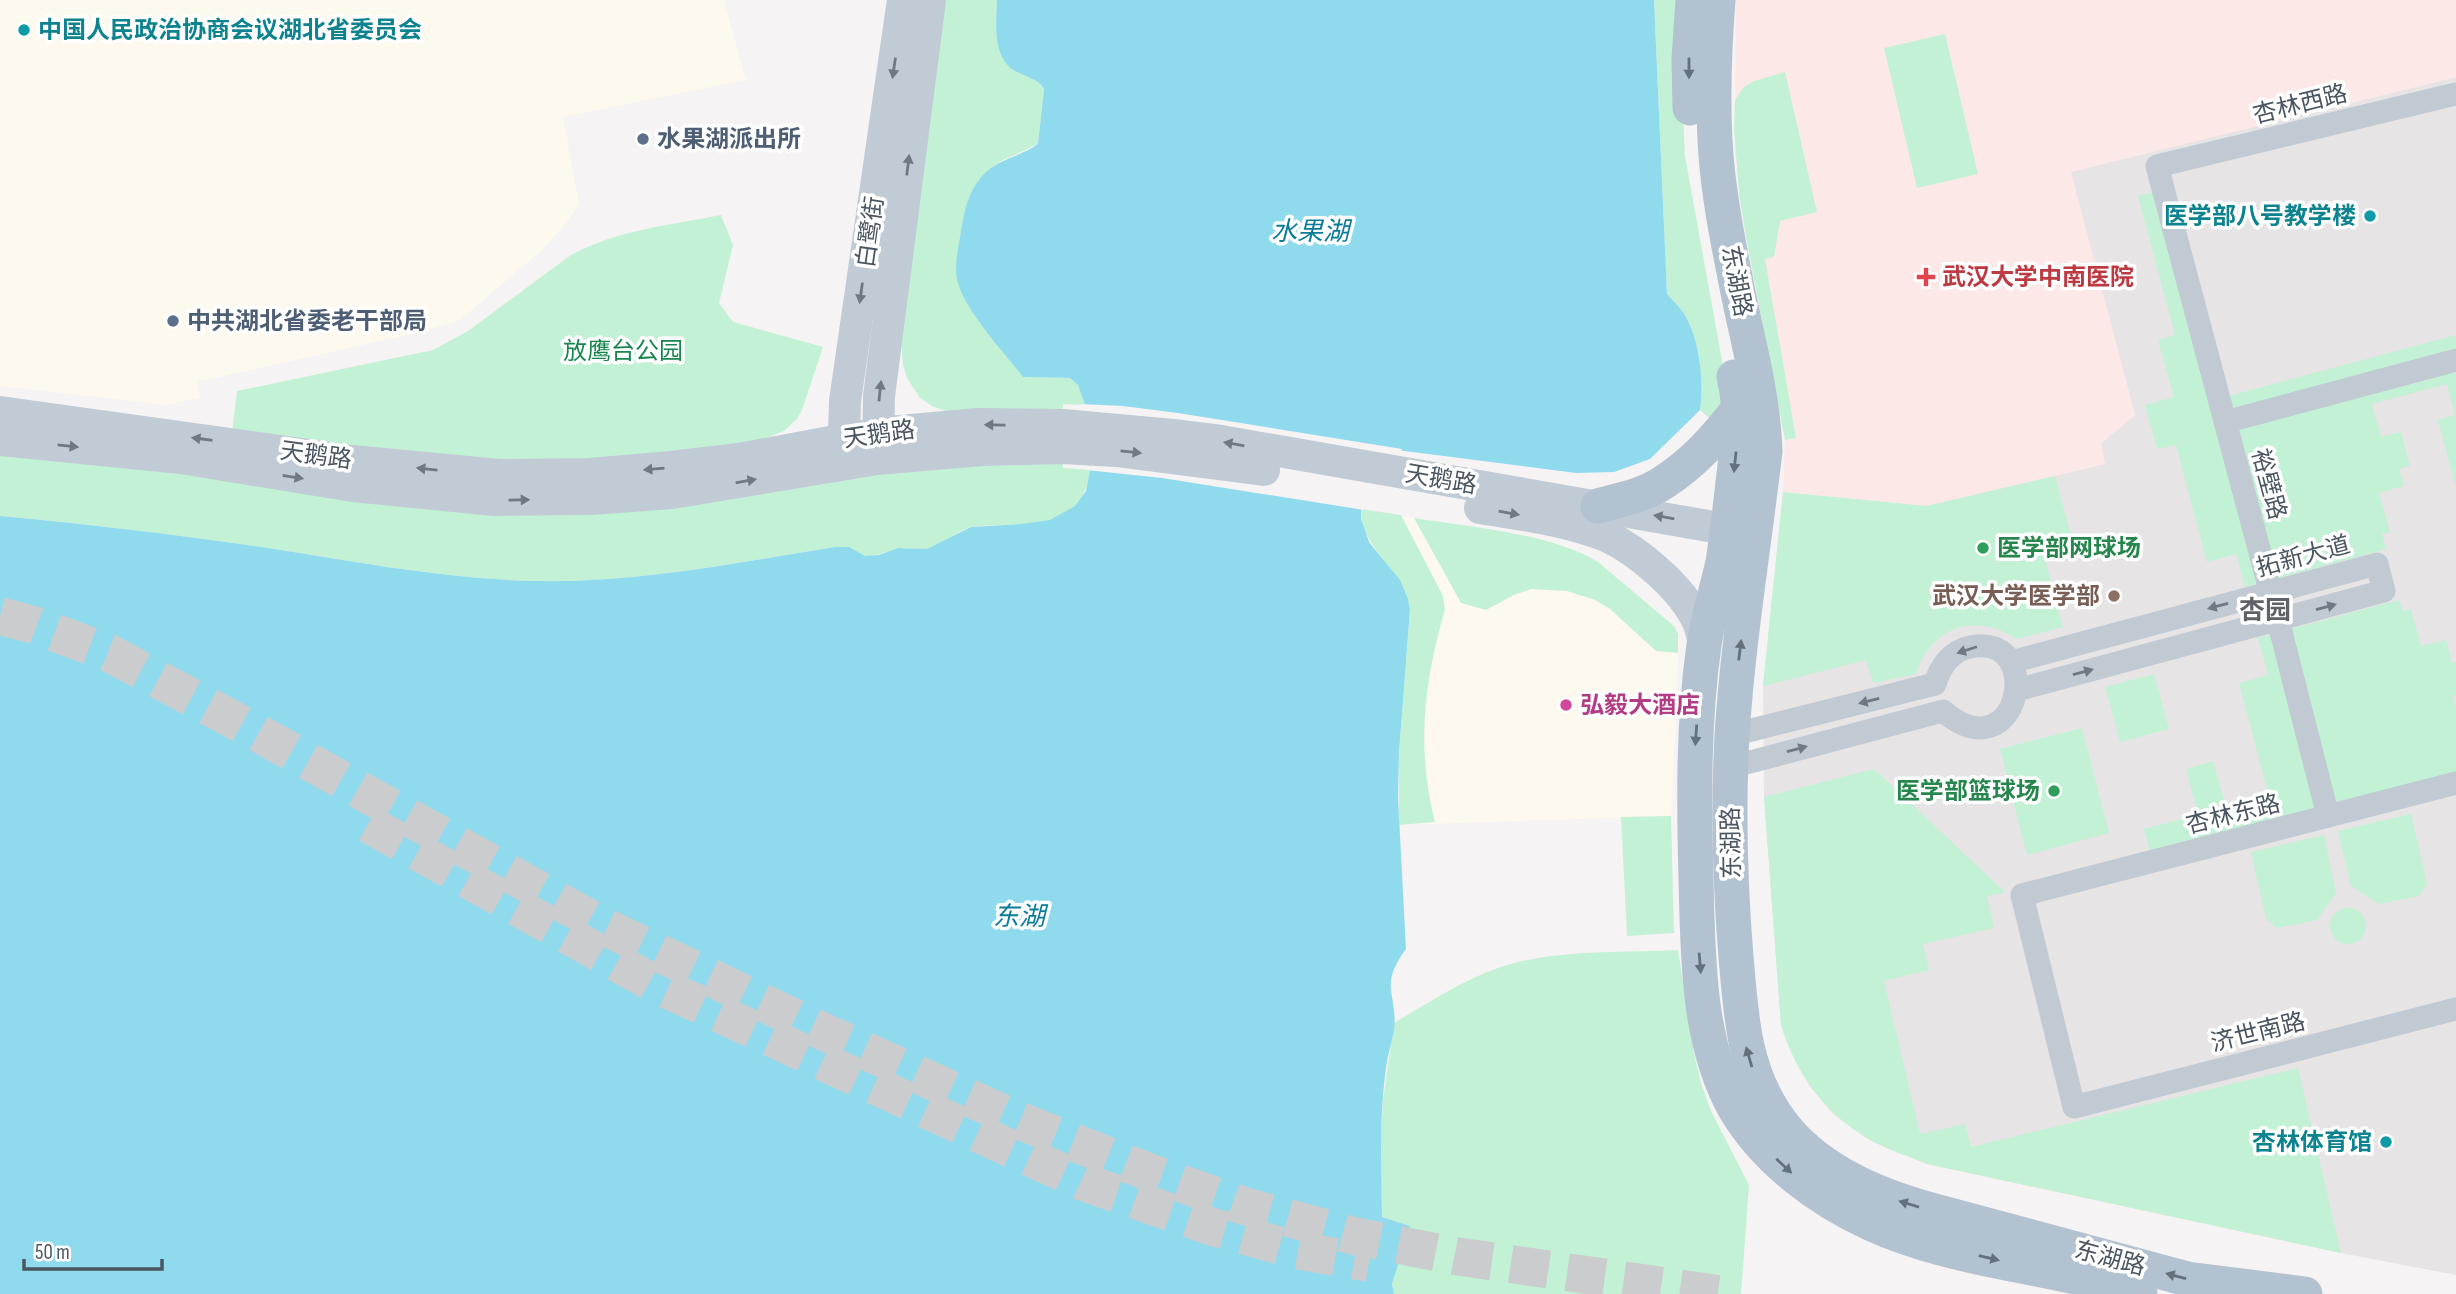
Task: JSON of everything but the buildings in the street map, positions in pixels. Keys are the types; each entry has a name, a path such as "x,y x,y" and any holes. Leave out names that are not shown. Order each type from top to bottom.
{"main road":[{"name":"白鹭街","path":"843,451 845,399 903,0"},
{"name":"白鹭街","path":"878,446 879,396 930,0"},
{"name":"东湖路","path":"1693,0 1689,70 1695,165 1740,407 1741,531 1730,866 1741,1024 1746,1049 1760,1089 1776,1117 1792,1135 1832,1169 1866,1188 1902,1202 2187,1279 2298,1293"},
{"name":"东湖路","path":"1718,0 1713,68 1716,156 1735,279 1758,382 1765,451 1741,531 1723,562 1704,643 1696,734 1694,793 1698,940 1711,1048 1722,1083 1736,1111 1753,1135 1787,1170 1815,1192 1871,1224 1924,1243 2140,1294"},
{"path":"1598,506 1660,485 1699,456 1740,407"},
{"name":"天鹅路","path":"0,412 352,461 499,475 590,474 843,451 978,424 1063,437 1173,435 1396,482 1556,521 1608,537 1650,565 1669,582 1698,622 1704,643"},
{"name":"天鹅路","path":"0,440 181,458 353,486 494,500 591,499 672,493 843,451"},
{"name":"天鹅路","path":"1396,482 1598,506 1741,531"}],"street":[{"name":"杏林西路","path":"2157,166 2456,94"},
{"name":"裕壁路","path":"2157,166 2328,816"},
{"path":"2225,422 2456,360"},
{"name":"拓新大道","path":"2011,662 2377,564 2384,591 2017,690"},
{"path":"1969,647 1993,649 2011,662 2017,690 2015,699 2008,713 1990,725 1969,727 1943,711 1732,751 1935,684 1947,660 1969,647"},
{"name":"杏林东路","path":"2074,1107 2022,895 2456,783"},
{"name":"济世南路","path":"2074,1107 2456,1009"}],"shaded area":[{"path":"0,0 725,0 746,80 563,117 579,204 542,250 460,320 425,331 197,382 200,398 165,405 0,386"},
{"name":"武汉大学中南医院","path":"1736,0 2456,0 2456,77 2071,172 2135,415 2101,443 2105,464 1926,506 1783,492 1785,440 1746,237 1735,152"},
{"name":"武汉大学医学部","path":"2456,77 2456,1275 1927,1164 1869,1140 1833,1114 1811,1088 1788,1045 1781,1025 1764,797 1763,686 1783,492 1926,506 2104,464 2101,443 2135,415 2070,172"},
{"path":"1361,509 1570,547 1598,562 1674,626 1679,639 1671,816 1399,825 1399,753"}],"green space":[{"path":"945,0 997,0 996,20 1013,70 1038,81 1044,89 1038,144 999,162 983,175 969,197 963,218 956,270 1023,377 1070,378 1078,385 1085,405 1063,404 1063,417 948,412 920,398 907,378 903,365 901,339"},
{"path":"1654,0 1682,0 1680,53 1685,156 1730,405 1714,422 1700,410 1700,365 1692,330 1684,313 1667,294"},
{"path":"1945,34 1978,174 1917,188 1884,48"},
{"path":"1785,72 1817,212 1780,221 1774,257 1765,259 1796,438 1785,440 1746,237 1739,193 1734,128 1735,100 1743,88 1754,81"},
{"path":"2154,192 2210,401 2456,335 2456,487 2438,420 2455,415 2447,384 2372,404 2381,437 2401,432 2410,466 2399,469 2404,486 2379,493 2390,532 2382,534 2386,549 2245,587 2236,554 2207,562 2176,445 2157,449 2145,405 2174,397 2158,340 2175,335 2138,196"},
{"name":"放鹰台公园","path":"721,215 733,245 719,303 733,322 823,347 802,410 784,431 755,442 651,458 491,463 232,432 237,391 433,350 468,331 571,255 644,229"},
{"path":"0,448 811,480 1063,457 1063,468 1090,470 1085,491 1075,506 1062,516 1028,524 972,527 929,549 901,548 865,556 835,547 649,575 536,581 435,573 201,539 0,516"},
{"path":"2055,476 2075,551 2045,559 2063,627 2016,639 1985,626 1970,625 1943,635 1923,658 1916,674 1873,683 1866,660 1763,686 1783,492 1926,506"},
{"path":"1361,509 1401,515 1443,596 1445,609 1432,663 1424,741 1429,794 1435,822 1399,825 1399,753 1410,610 1399,582 1368,536"},
{"path":"1414,518 1534,538 1579,552 1598,562 1674,626 1678,634 1678,653 1656,651 1610,609 1595,600 1567,591 1531,589 1486,610 1461,603"},
{"path":"2399,600 2403,611 2411,609 2421,646 2446,640 2452,662 2456,662 2456,695 2453,696 2456,709 2456,776 2151,854 2144,829 2198,815 2186,769 2213,761 2227,811 2270,800 2239,683 2268,675 2258,638"},
{"path":"2154,674 2169,729 2120,742 2105,687"},
{"name":"医学部篮球场","path":"2082,728 2109,833 2027,855 2000,749"},
{"path":"1874,769 2005,892 1987,896 1994,928 1923,944 1929,970 1884,981 1920,1134 1965,1124 1971,1147 2298,1068 2341,1253 1927,1164 1867,1138 1825,1104 1803,1075 1781,1025 1764,797"},
{"path":"2411,814 2427,884 2419,896 2379,904 2351,886 2338,831"},
{"path":"1671,816 1674,933 1627,936 1621,817"},
{"path":"2324,835 2336,893 2317,920 2277,928 2266,919 2251,852"},
{"path":"2348,908 2361,913 2366,926 2361,939 2348,944 2335,939 2330,926 2335,913"},
{"path":"1678,950 1701,1083 1711,1111 1749,1185 1741,1294 1394,1294 1392,1284 1409,1226 1382,1217 1380,1155 1383,1100 1394,1023 1471,979 1519,962 1587,953"}],"water":[{"name":"东湖","path":"997,0 1654,0 1667,294 1686,317 1696,341 1701,377 1700,410 1650,459 1614,472 1576,473 1389,449 1361,509 1361,518 1369,542 1400,580 1410,610 1398,798 1406,949 1393,972 1391,982 1395,1017 1384,1080 1381,1139 1382,1217 1410,1226 1392,1284 1394,1294 0,1294 0,516 201,539 435,573 536,581 649,575 835,547 849,547 865,556 879,555 898,548 927,549 971,527 1050,520 1075,506 1086,491 1090,470 1085,405 1078,385 1070,378 1023,377 976,317 961,291 956,273 964,216 977,182 988,170 1038,144 1044,89 1017,72 1003,59 997,40"}],"pier":[{"path":"1081,404 1178,413 1402,449 1401,452 1390,452 1385,456 1364,510 1162,478 1086,470"}],"tunnel":[{"path":"0,616 34,625 109,653 605,927 826,1033 1020,1121 1146,1171 1244,1206 1354,1236 1455,1256 1718,1294"},
{"path":"368,824 655,984 1083,1182 1216,1228 1296,1250 1369,1263"}],"place":[{"name":"中国人民政治协商会议湖北省委员会","path":"24,30"},
{"name":"水果湖派出所","path":"643,139"},
{"name":"医学部八号教学楼","path":"2370,216"},
{"name":"武汉大学中南医院","path":"1926,277"},
{"name":"中共湖北省委老干部局","path":"173,321"},
{"name":"医学部网球场","path":"1983,548"},
{"name":"武汉大学医学部","path":"2114,596"},
{"name":"弘毅大酒店","path":"1566,705"},
{"name":"医学部篮球场","path":"2054,791"},
{"name":"杏林体育馆","path":"2386,1142"}],"district":[{"name":"杏园","path":"2265,610"}],"water label":[{"name":"水果湖","path":"1310,231"}]}
